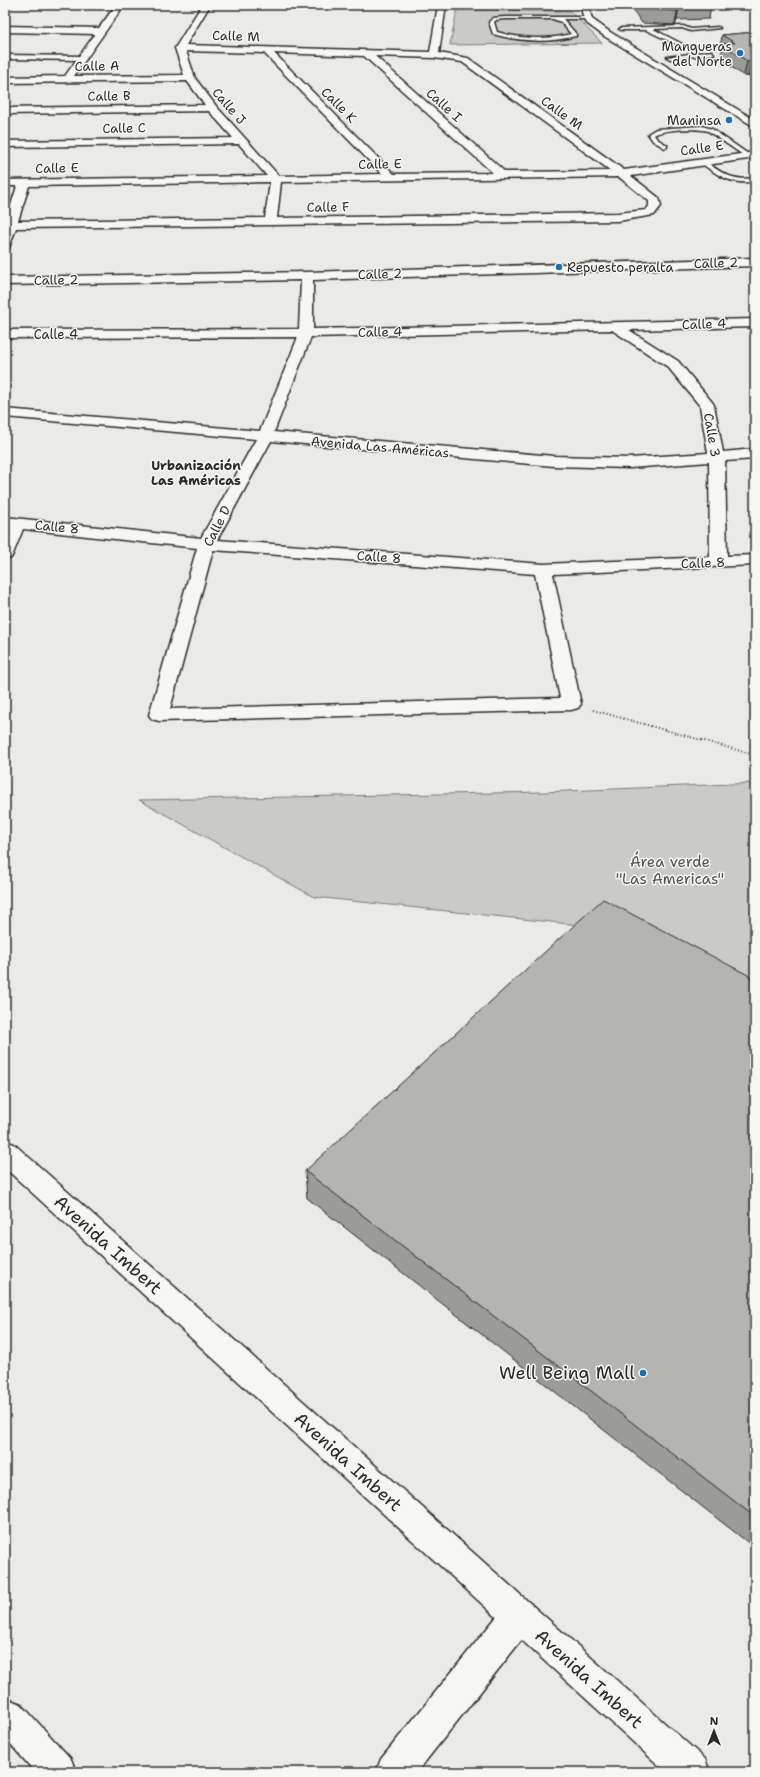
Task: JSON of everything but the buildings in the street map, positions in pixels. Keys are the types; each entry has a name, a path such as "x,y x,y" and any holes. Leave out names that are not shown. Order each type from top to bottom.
{"street":[{"path":"67,80 100,31 120,5"},
{"path":"180,48 206,5"},
{"path":"434,55 442,5"},
{"path":"584,5 588,20 607,34 755,124"},
{"path":"612,21 621,29 640,39"},
{"path":"5,29 100,31"},
{"name":"Calle M","path":"180,48 434,55 465,60 622,174 655,200 656,206 650,213"},
{"name":"Calle J","path":"180,48 190,78 212,108 276,179"},
{"name":"Calle K","path":"267,51 392,178"},
{"name":"Calle I","path":"367,54 503,176"},
{"path":"667,55 683,65"},
{"name":"Calle A","path":"5,80 190,78"},
{"name":"Calle B","path":"5,111 212,108"},
{"name":"Calle C","path":"5,144 243,141"},
{"name":"Calle E","path":"5,183 622,174 752,155"},
{"path":"271,221 276,179"},
{"path":"5,245 8,225 24,183"},
{"name":"Calle F","path":"8,225 618,217 650,213"},
{"name":"Calle 2","path":"5,281 306,276 755,262"},
{"path":"725,263 749,272 755,277"},
{"name":"Calle D","path":"306,276 306,333 265,437 206,544 159,715 571,704"},
{"name":"Calle 4","path":"5,334 306,333 755,323"},
{"name":"Calle 3","path":"616,327 673,364 707,405 717,458 719,562"},
{"name":"Avenida Las Américas","path":"5,413 265,437 554,461 630,463 717,458 755,454"},
{"path":"5,554 11,522"},
{"name":"Calle 8","path":"11,522 206,544 543,568 755,560"},
{"path":"543,568 571,704"},
{"name":"Avenida Imbert","path":"5,1152 692,1772"},
{"path":"394,1772 518,1616"},
{"path":"5,1715 9,1716 58,1772"}],"lane":[{"path":"553,18 563,21 572,30 574,35 547,38 505,37 495,33 492,22 493,20 500,18 553,18 588,18"},
{"path":"551,24 566,24"},
{"path":"493,25 500,25"},
{"path":"621,29 683,27 691,30 718,28"},
{"path":"646,28 684,47"},
{"path":"564,30 572,30"},
{"path":"685,35 690,33 691,30"},
{"path":"494,31 510,31"},
{"path":"664,37 678,35"},
{"path":"667,55 712,53"},
{"path":"5,57 82,58"},
{"path":"665,146 655,140 651,134 656,131 702,128 710,130 752,155"},
{"path":"703,162 730,180 738,182 755,180"}],"path":[{"path":"571,704 755,755"}],"green space":[{"path":"457,10 570,11 602,43 450,45"},
{"name":"Área verde \"Las Americas\"","path":"755,783 755,1019 598,927 314,897 139,800 542,792"}],"place":[{"name":"Mangueras del Norte","path":"740,53"},
{"name":"Maninsa","path":"729,120"},
{"name":"Repuesto peralta","path":"559,267"},
{"name":"Well Being Mall","path":"643,1373"}],"district":[{"name":"Urbanización Las Américas","path":"196,472"}]}
